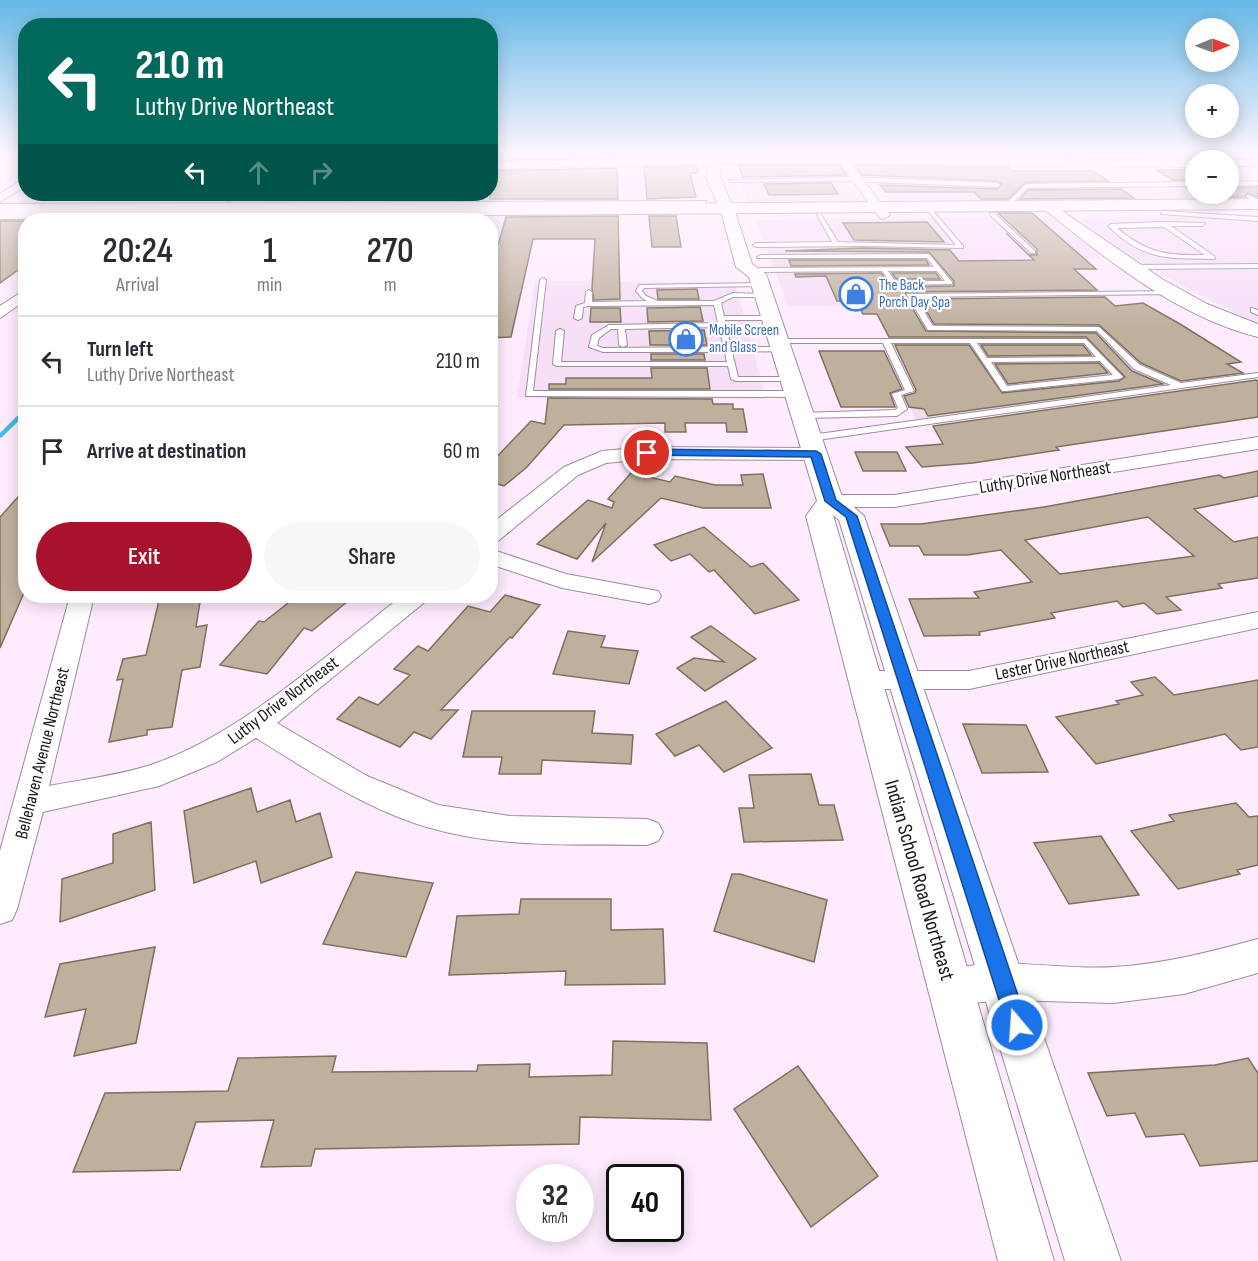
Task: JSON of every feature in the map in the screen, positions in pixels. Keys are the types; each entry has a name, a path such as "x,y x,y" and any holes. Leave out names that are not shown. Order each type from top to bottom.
{"main road":[{"path":"736,212 820,215 868,212"},
{"path":"498,215 758,212"},
{"path":"947,212 992,214 1025,212"},
{"path":"1079,212 1164,218 1258,212"},
{"path":"207,213 250,213"},
{"path":"0,214 18,214"},
{"path":"0,222 18,222"}],"street":[{"path":"77,212 100,213"},
{"path":"250,213 267,212"},
{"path":"736,212 744,267 760,271"},
{"path":"736,212 760,271 777,335 830,501 851,516 1093,1261"},
{"path":"1057,212 1134,267 1177,293 1223,318 1258,331"},
{"path":"0,313 18,299"},
{"path":"1223,318 1229,327 1258,341"},
{"name":"Luthy Drive Northeast","path":"830,501 894,501 1258,443"},
{"path":"498,530 571,471 602,457 813,446"},
{"name":"Indian School Road Northeast","path":"830,501 819,516 1026,1261"},
{"path":"498,559 561,581 649,596"},
{"name":"Bellehaven Avenue Northeast","path":"0,909 30,802 80,603"},
{"name":"Luthy Drive Northeast","path":"30,802 148,778 207,754 256,724 408,603"},
{"name":"Lester Drive Northeast","path":"864,680 969,680 1258,620"},
{"path":"256,724 356,784 435,817 510,829 647,832"},
{"path":"950,987 1004,982 1113,985 1184,977 1258,956"}],"lane":[{"path":"578,318 580,306 588,304 717,303 724,297 734,295 760,271 836,244 961,247 931,212"},
{"path":"992,214 1033,252"},
{"path":"820,215 836,244"},
{"path":"1164,218 1203,224"},
{"path":"1164,218 1175,231 1226,266"},
{"path":"1212,257 1165,258 1151,255 1111,226 1164,218 1258,219"},
{"path":"1235,224 1258,224"},
{"path":"1131,231 1175,231"},
{"path":"657,303 644,297 639,291 641,286 760,271 929,256 950,283 893,283 884,269"},
{"path":"1134,267 1258,266"},
{"path":"760,271 939,269"},
{"path":"543,280 530,394 797,396"},
{"path":"588,304 589,292"},
{"path":"1177,293 910,295 931,328 1099,329 1137,367 1180,386"},
{"path":"717,303 735,379 797,396 885,415 903,409 896,394 910,391 886,341"},
{"path":"722,325 777,335"},
{"path":"777,335 728,349 603,350 593,346 595,337 609,327 621,326 722,325 777,335 886,341 972,341 1086,341 1119,377 1005,389 972,341"},
{"path":"621,326 623,345"},
{"path":"560,331 556,364 732,364"},
{"path":"985,360 1103,359"},
{"path":"813,446 1258,375"}],"shaded area":[{"path":"1258,216 1258,325 1170,279 1124,251 1078,218"},
{"path":"1052,217 1104,258 996,258 1006,269 963,270 946,250 768,251 756,220"},
{"path":"946,250 980,291 891,292 882,276 777,277 768,251"},
{"path":"882,276 899,306 788,306 777,277"},
{"path":"535,281 735,282 766,399 517,398"},
{"path":"885,332 1096,332 1150,387 916,420 904,395 921,394"}],"building":[{"path":"998,213 1032,213 1096,269 1074,269 1097,290 906,292 905,296 926,331 1096,333 1132,371 1163,384 928,416 924,409 909,407 904,396 915,393 916,390 895,345 969,345 1002,393 1119,381 1125,377 1086,337 889,337 877,314 863,314 856,301 837,301 826,276 796,277 795,274 881,273 893,287 954,286 954,281 929,252 785,251 862,248 950,250 959,261 1034,260 1006,233 1029,255 1037,255 1037,249"},
{"path":"618,216 620,299 594,300 592,289 595,239 533,239 511,337 498,338 498,244 506,217"},
{"path":"649,216 676,216 681,247 652,247"},
{"path":"0,221 18,221 18,270 0,283"},
{"path":"927,222 944,242 854,240 843,223"},
{"path":"789,260 926,260 929,265 791,266"},
{"path":"892,273 936,273 940,279 896,279"},
{"path":"697,289 699,299 658,299 657,290"},
{"path":"1105,297 1115,306 1143,303 1241,362 1227,364 1243,373 1181,381 1141,363 1099,325 934,324 919,299"},
{"path":"700,307 703,321 648,322 647,308"},
{"path":"591,308 620,308 621,322 590,322"},
{"path":"704,330 707,345 650,345 649,331"},
{"path":"981,345 1083,345 1091,355 988,356"},
{"path":"819,351 884,351 902,389 890,393 895,407 841,407"},
{"path":"651,354 704,354 705,360 651,360"},
{"path":"1099,363 1108,373 1008,384 995,364"},
{"path":"651,368 707,368 710,389 549,389 549,384 566,384 566,378 652,378"},
{"path":"1258,381 1258,417 1056,447 1059,450 973,463 922,467 906,447 943,444 933,426"},
{"path":"548,398 712,399 713,404 733,404 733,409 743,409 747,432 727,432 726,423 685,423 686,432 665,432 665,423 564,425 527,467 504,486 498,484 498,456 531,421 545,424"},
{"path":"855,452 897,452 906,471 863,471"},
{"path":"1258,471 1258,496 1194,509 1234,542 1258,537 1258,578 1218,584 1222,588 1166,597 1181,610 1157,614 1144,603 1123,607 1117,601 1051,613 1055,618 979,632 980,635 924,636 909,599 979,598 974,592 1032,582 1001,550 967,555 924,555 919,546 890,546 881,524 921,524 1044,507 1219,475 1224,478","holes":["1148,517 1194,556 1060,574 1025,540"]},
{"path":"631,473 670,482 675,476 715,485 743,485 741,475 763,474 771,508 703,508 661,498 592,562 606,523 577,559 537,544 588,500 612,508 614,502 608,499"},
{"path":"18,497 20,603 0,648 0,517"},
{"path":"704,527 751,567 763,563 799,600 755,614 714,570 709,572 690,554 671,561 654,545"},
{"path":"505,595 540,605 512,638 510,637 441,710 458,710 431,739 414,732 400,747 337,719 359,697 378,705 410,675 394,669 418,646 428,651 468,606 490,612"},
{"path":"158,603 200,603 196,627 207,625 200,667 182,670 172,727 147,730 147,735 109,742 123,679 117,680 123,659 146,655"},
{"path":"288,603 346,603 312,631 304,628 267,674 220,665 259,621 264,622"},
{"path":"711,626 756,659 705,691 677,668 694,658 724,662 691,637"},
{"path":"568,631 605,636 601,647 638,651 629,684 553,674"},
{"path":"1155,677 1174,695 1258,680 1258,747 1241,750 1225,734 1096,764 1056,717 1119,704 1116,701 1143,695 1131,682"},
{"path":"726,701 772,748 724,772 699,745 675,756 656,734"},
{"path":"472,711 595,711 592,733 633,735 631,764 542,760 541,774 499,774 502,757 463,757"},
{"path":"963,724 1026,725 1048,772 982,773"},
{"path":"811,774 819,805 834,805 843,840 744,842 739,808 754,808 749,775"},
{"path":"251,788 257,812 290,800 296,822 320,813 332,857 261,883 256,861 194,883 184,811"},
{"path":"1236,803 1249,817 1258,816 1258,865 1237,870 1240,874 1178,889 1131,831 1174,821 1169,815"},
{"path":"151,822 155,890 60,922 62,879 113,863 113,834"},
{"path":"1101,836 1139,895 1069,904 1034,843"},
{"path":"356,872 433,883 406,957 323,944"},
{"path":"732,874 740,874 827,900 814,962 714,931"},
{"path":"521,899 611,899 611,930 663,929 665,984 565,985 566,971 449,975 457,916 519,914"},
{"path":"155,947 136,1043 74,1056 86,1009 45,1017 60,964"},
{"path":"613,1041 707,1043 711,1120 580,1117 579,1144 315,1149 311,1166 261,1167 274,1120 196,1122 180,1170 73,1172 105,1093 228,1091 238,1058 336,1056 332,1072 477,1071 478,1065 530,1064 529,1077 612,1075"},
{"path":"1248,1058 1258,1073 1258,1161 1200,1166 1184,1134 1146,1137 1135,1113 1107,1116 1088,1073 1215,1065"},
{"path":"798,1066 878,1176 811,1227 734,1109"}],"waterway":[{"path":"0,436 18,418"}],"place":[{"name":"The Back Porch Day Spa","path":"856,294"},
{"name":"Mobile Screen and Glass","path":"686,339"}],"route":[{"path":"647,453 816,454 830,501 851,516 1017,1025"}]}
